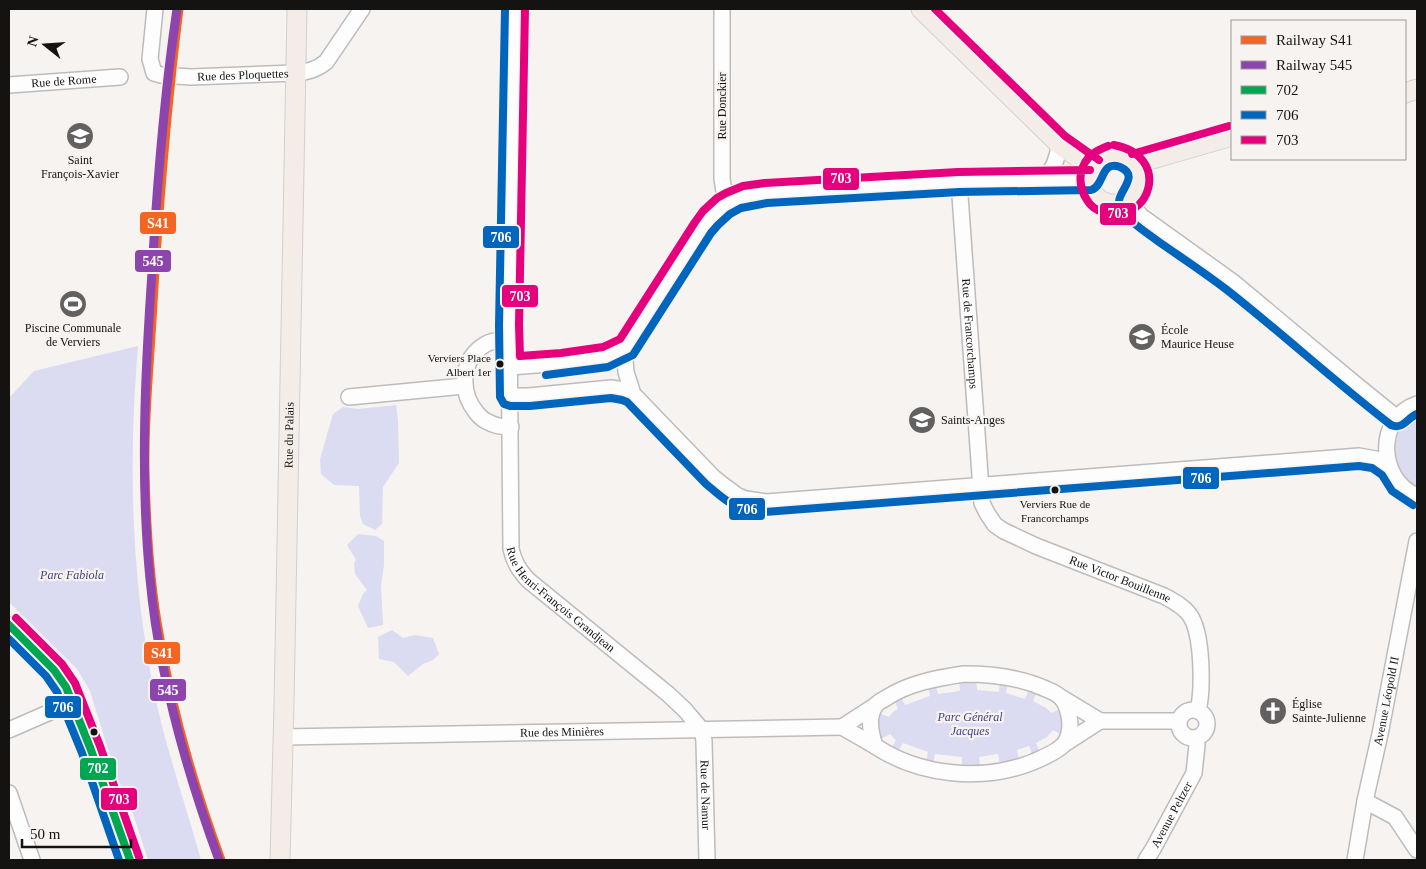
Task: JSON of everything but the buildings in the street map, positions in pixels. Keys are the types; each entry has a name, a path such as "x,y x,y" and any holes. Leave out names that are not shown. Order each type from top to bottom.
{"main road":[{"name":"Rue du Palais","path":"280,860 297,9"},
{"path":"921,9 1091,174"},
{"path":"1135,164 1231,136"},
{"path":"1112,155 1122,156 1135,164 1139,176 1139,185 1135,194 1129,200 1121,204 1106,203 1093,193 1091,174 1096,163 1112,155"}],"street":[{"name":"Rue des Ploquettes","path":"155,9 150,59 154,73 191,78 312,71 326,62 362,9"},
{"name":"Rue Henri-François Grandjean","path":"515,9 509,339 511,549 519,570 537,587 668,694 702,730"},
{"name":"Rue Donckier","path":"722,9 722,179 726,203"},
{"name":"Rue de Rome","path":"9,85 120,77"},
{"path":"1044,180 1054,165 1059,144"},
{"path":"634,394 626,372 627,346 703,227 726,203 744,196 766,193 959,182 1044,180 1091,174"},
{"name":"Rue de Francorchamps","path":"959,182 981,486"},
{"path":"1129,200 1141,216 1233,282 1396,417"},
{"path":"509,339 492,341 480,348 467,367 464,386 467,398 479,416 486,422 510,427"},
{"path":"510,367 606,358 627,346"},
{"path":"349,397 464,386"},
{"path":"510,396 529,396 611,388 625,390 634,394 713,477 731,491 746,499 766,502 1359,456 1376,460 1389,468"},
{"path":"1417,404 1409,406 1396,417 1389,428 1387,448 1389,468 1399,484 1417,496"},
{"name":"Rue Victor Bouillenne","path":"981,486 982,504 986,513 1004,531 1164,596 1178,604 1190,615 1199,638 1201,697 1198,711"},
{"name":"Avenue Léopold II","path":"1355,860 1417,541"},
{"path":"9,625 54,670 66,687 130,860"},
{"path":"1100,721 1044,758 997,772 955,773 912,764 890,756 842,727 894,693 927,680 964,674 1006,676 1040,686 1100,721 1179,721"},
{"path":"1062,698 1068,709 1070,722 1069,734 1063,745"},
{"path":"9,730 73,702"},
{"path":"875,746 870,724 876,705"},
{"path":"1187,711 1198,711 1204,714 1207,726 1203,734 1195,738 1186,737 1180,730 1179,721 1187,711"},
{"name":"Rue des Minières","path":"283,736 842,727"},
{"name":"Rue de Namur","path":"702,730 704,741 707,860"},
{"name":"Avenue Peltzer","path":"1146,860 1194,773 1197,745 1195,738"},
{"path":"9,793 32,860"},
{"path":"1365,801 1395,817 1417,850"}],"green space":[{"name":"Parc Fabiola","path":"138,346 133,434 133,478 136,566 141,609 147,653 160,717 201,860 148,860 134,817 115,772 90,691 77,669 9,602 9,398 34,371"},
{"path":"396,405 399,463 383,487 382,524 375,530 363,524 360,516 359,486 334,485 321,474 320,459 333,414 343,407 358,409"},
{"path":"1417,412 1417,486 1408,480 1400,470 1395,452 1396,439 1400,428 1407,419"},
{"path":"358,534 376,536 384,541 384,565 381,586 383,625 368,628 358,606 363,594 367,590 355,574 354,563 356,560 347,545"},
{"path":"392,630 403,638 415,635 433,638 439,654 408,676 394,662 379,659 378,637"},
{"name":"Parc Général Jacques","path":"976,679 977,690 999,692 1000,681 1008,683 1006,693 1025,699 1029,689 1037,691 1033,701 1052,713 1061,708 1063,712 1062,735 1053,730 1047,737 1036,743 1040,753 1033,756 1029,746 1017,750 1019,761 1000,765 998,754 979,757 980,766 962,768 962,757 935,754 933,764 926,763 928,752 903,743 897,753 891,749 896,740 890,734 881,739 877,726 879,713 889,717 898,709 894,699 900,696 905,705 930,696 928,686 935,684 938,694 960,691 959,680"}],"rail line":[{"name":"545","path":"177,9 168,74 149,310 144,464 145,502 154,615 167,687 185,757 219,860"},
{"name":"S41","path":"179,9 166,125 154,281 145,433 146,509 154,603 168,683 191,772 221,860"}],"transit line":[{"name":"706","path":"505,9 499,325 500,397 504,404 510,406 530,406 611,398 627,402 706,484 719,495 728,502 744,509 765,512 1359,466 1372,468 1382,475 1392,491 1413,505"},
{"name":"703","path":"525,9 520,356 603,347 620,339 703,211 717,198 743,186 765,183 958,172 1090,170"},
{"name":"703","path":"935,9 1065,136 1099,160"},
{"name":"703","path":"1132,154 1229,126"},
{"name":"703","path":"1108,146 1094,153 1085,163 1081,175 1082,188 1087,200 1095,208 1105,213 1121,214 1134,209 1143,199 1148,187 1149,174 1144,162 1132,152 1114,145"},
{"name":"706","path":"546,375 608,367 633,355 711,233 730,214 741,208 767,203 959,192 1091,190 1099,184 1106,170 1114,166 1120,167 1128,175 1127,184 1121,194 1119,203 1121,208 1138,226 1227,290 1391,425 1402,425 1417,414"},
{"name":"703","path":"16,618 62,664 75,683 100,746 139,857"},
{"name":"702","path":"9,625 54,670 66,687 91,750 130,860"},
{"name":"706","path":"9,639 46,676 57,692 82,753 119,860"}],"place":[{"name":"Saint François-Xavier","path":"80,136"},
{"name":"Piscine Communale de Verviers","path":"73,304"},
{"name":"École Maurice Heuse","path":"1142,337"},
{"name":"Verviers Place Albert 1er","path":"500,364"},
{"name":"Saints-Anges","path":"922,420"},
{"name":"Verviers Rue de Francorchamps","path":"1055,490"},
{"name":"Église Sainte-Julienne","path":"1273,711"}]}
